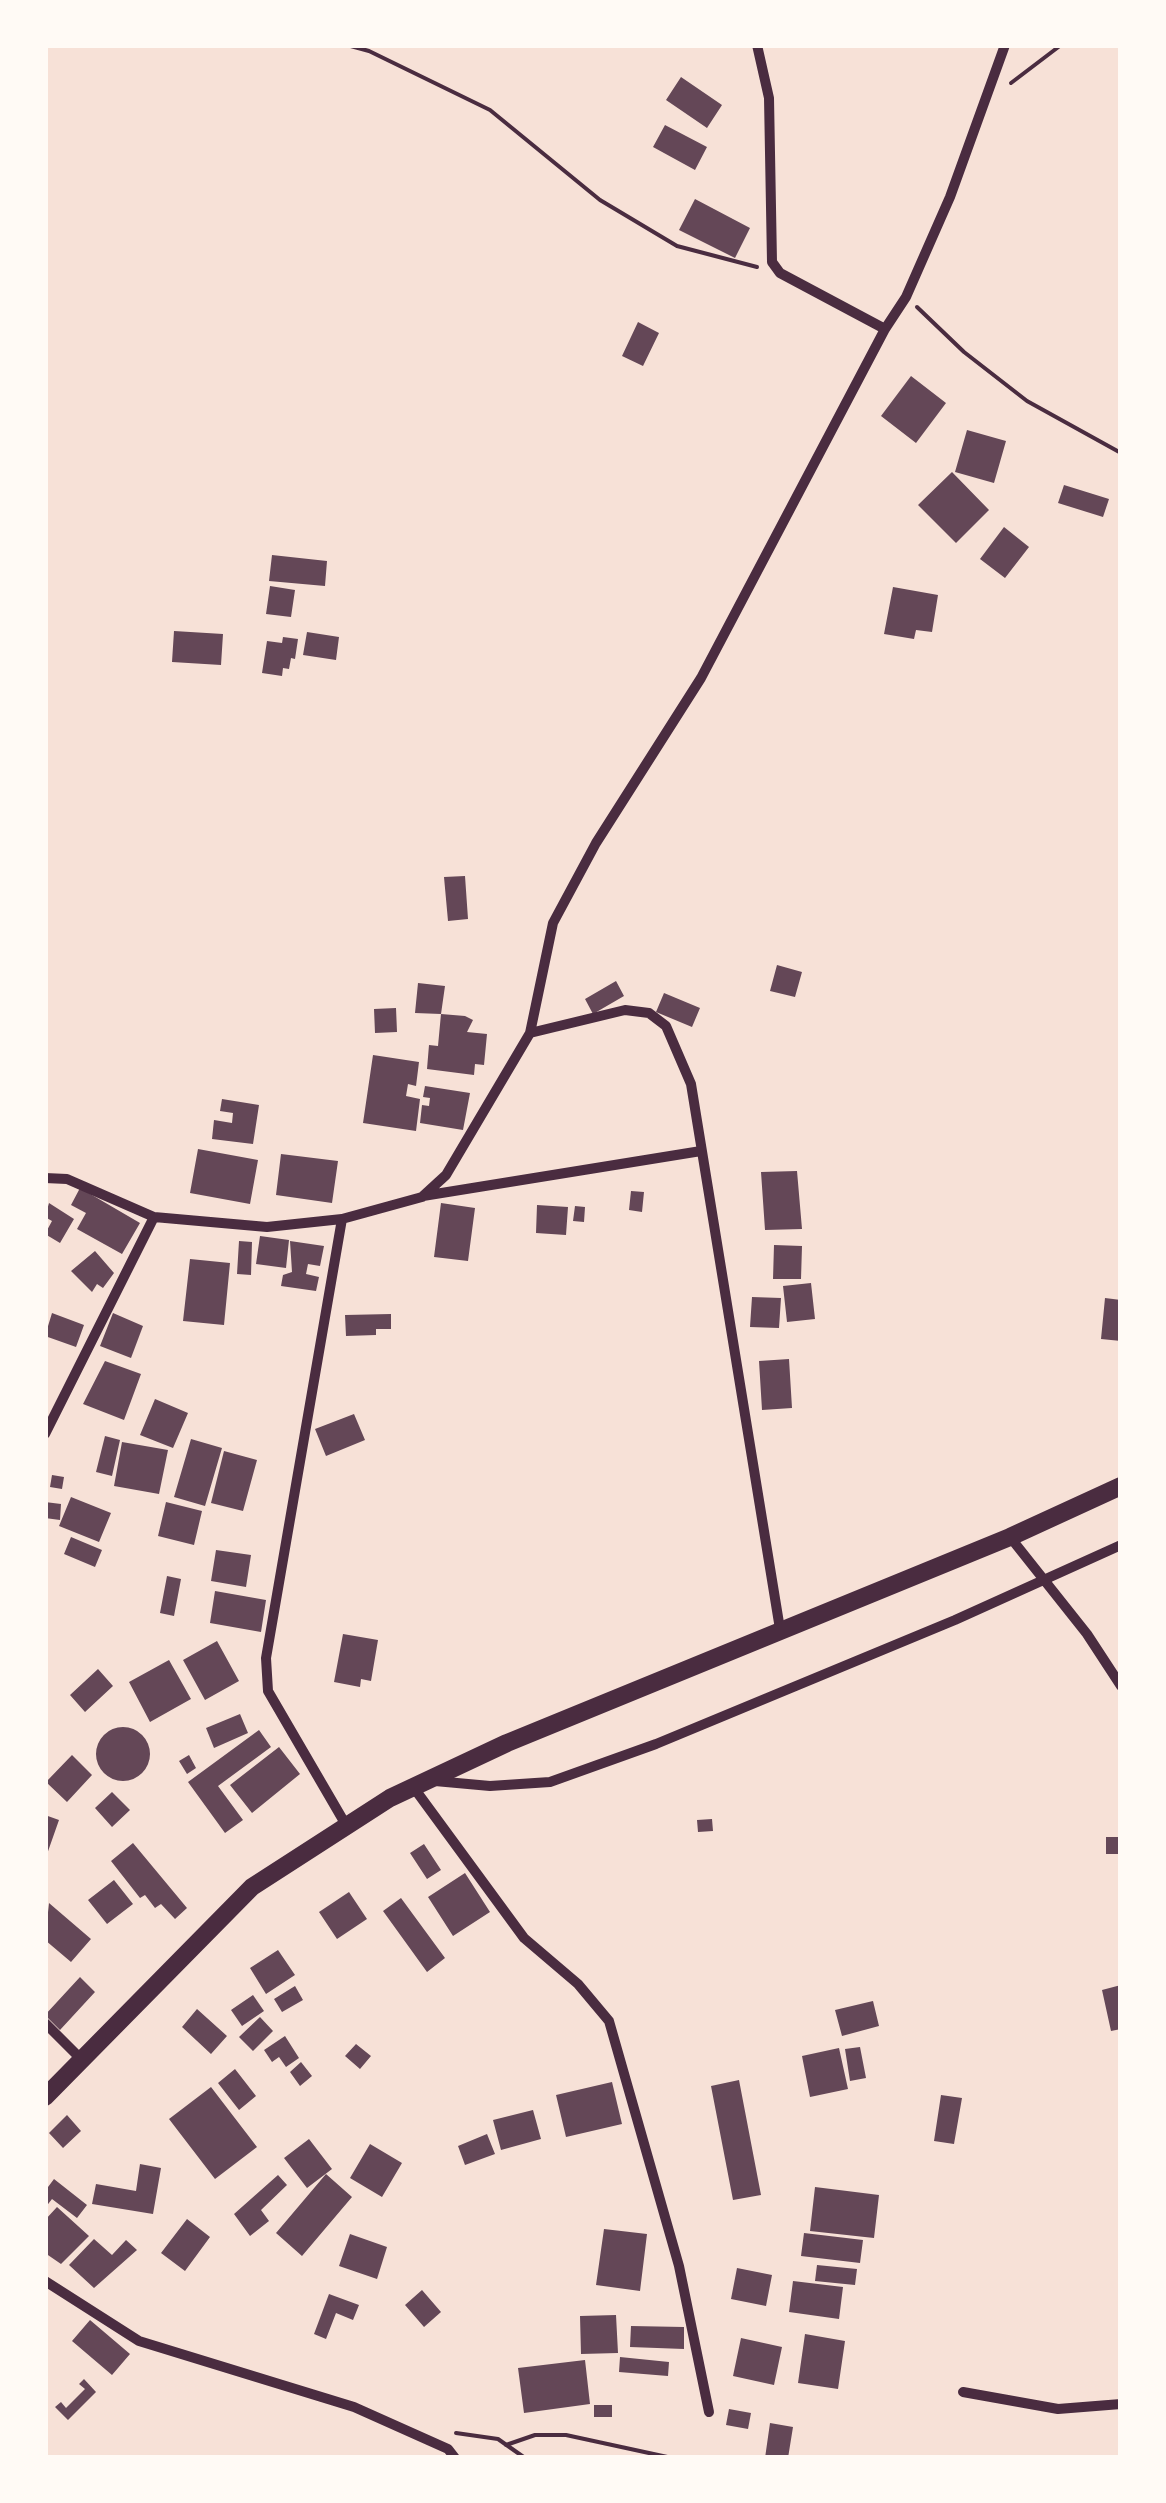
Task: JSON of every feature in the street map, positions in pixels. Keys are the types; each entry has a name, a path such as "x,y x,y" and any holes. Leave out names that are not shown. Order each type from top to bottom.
{"main road":[{"path":"45,2097 252,1887 346,1825 508,1744 780,1629 1010,1538 1121,1486"}],"street":[{"path":"757,45 769,98 769,250 780,274 885,329"},
{"path":"422,1197 446,1175 530,1033 552,923 596,843 701,678 885,329 906,297 950,197 1005,45"},
{"path":"530,1033 625,1010 648,1013 666,1026 692,1084 780,1629"},
{"path":"45,1178 67,1179 154,1217 268,1228 342,1219 422,1197 701,1151"},
{"path":"45,1434 154,1217"},
{"path":"342,1219 266,1658 268,1691 346,1825"},
{"path":"1010,1538 1121,1686"},
{"path":"423,1784 490,1786 550,1782 656,1744 1121,1545"},
{"path":"423,1784 524,1938 588,1994 608,2022 644,2132 679,2266 708,2412"},
{"path":"45,2023 81,2059"},
{"path":"45,2281 139,2341 354,2407 448,2449 455,2458"},
{"path":"963,2392 1058,2409 1121,2404"}],"path":[{"path":"347,45 370,51 490,110 600,200 677,246 780,274"},
{"path":"979,113 1029,65 1061,45"},
{"path":"906,297 964,352 1027,401 1121,454"},
{"path":"506,2445 535,2434 566,2435 672,2458"}],"building":[{"path":"681,77 722,105 707,128 666,100"},
{"path":"665,125 707,147 695,170 653,147"},
{"path":"695,199 750,228 735,258 679,230"},
{"path":"638,322 659,333 643,366 622,356"},
{"path":"911,376 946,403 916,443 881,416"},
{"path":"967,430 1006,441 994,483 955,472"},
{"path":"952,472 989,510 956,543 918,505"},
{"path":"1064,485 1109,499 1103,517 1058,503"},
{"path":"1004,527 1029,547 1005,578 980,559"},
{"path":"272,555 327,561 325,586 269,581"},
{"path":"270,586 295,590 291,617 266,614"},
{"path":"893,587 938,595 932,632 916,630 914,639 884,634"},
{"path":"174,631 223,634 221,665 172,662"},
{"path":"307,632 339,637 336,660 303,655"},
{"path":"283,637 298,639 295,659 291,658 289,669 283,668 282,676 262,673 267,641 282,643"},
{"path":"465,876 468,919 448,921 444,877"},
{"path":"777,965 802,972 795,997 770,991"},
{"path":"616,981 624,996 593,1014 585,999"},
{"path":"418,983 445,986 441,1014 415,1013"},
{"path":"664,993 700,1008 692,1027 656,1012"},
{"path":"396,1008 397,1032 375,1033 374,1009"},
{"path":"441,1014 465,1016 473,1020 467,1032 487,1034 484,1065 475,1064 474,1075 427,1069 429,1045 438,1046"},
{"path":"373,1055 419,1062 416,1086 408,1084 406,1096 420,1099 416,1131 363,1123"},
{"path":"425,1086 470,1093 463,1130 420,1123 422,1105 429,1106 430,1098 423,1097"},
{"path":"222,1099 259,1105 253,1144 212,1139 214,1120 232,1123 233,1113 220,1111"},
{"path":"198,1149 258,1160 250,1204 190,1193"},
{"path":"281,1154 338,1161 332,1203 276,1195"},
{"path":"797,1171 802,1229 765,1230 761,1172"},
{"path":"80,1188 140,1223 122,1254 77,1229 86,1213 71,1205"},
{"path":"631,1191 644,1192 642,1212 629,1210"},
{"path":"49,1203 74,1219 60,1243 45,1234 52,1221 45,1217"},
{"path":"441,1203 475,1208 468,1261 434,1257"},
{"path":"537,1205 568,1207 566,1235 536,1233"},
{"path":"575,1206 585,1207 584,1222 573,1221"},
{"path":"260,1236 289,1240 286,1268 256,1264"},
{"path":"239,1241 252,1242 251,1275 237,1274"},
{"path":"290,1241 324,1246 320,1266 308,1264 306,1274 319,1277 316,1291 281,1286 283,1275 292,1272"},
{"path":"774,1245 802,1246 801,1279 773,1279"},
{"path":"95,1251 114,1273 103,1288 97,1284 92,1292 71,1271"},
{"path":"190,1259 230,1263 224,1325 183,1321"},
{"path":"811,1283 815,1319 787,1322 783,1286"},
{"path":"752,1297 781,1298 779,1328 750,1327"},
{"path":"1105,1298 1121,1300 1121,1341 1101,1339"},
{"path":"52,1313 84,1325 76,1347 45,1336"},
{"path":"113,1313 143,1326 131,1358 100,1346"},
{"path":"391,1314 391,1329 376,1329 376,1335 346,1336 345,1315"},
{"path":"789,1359 792,1408 762,1410 759,1361"},
{"path":"105,1361 141,1374 124,1420 83,1404"},
{"path":"155,1399 188,1413 173,1448 140,1435"},
{"path":"354,1414 365,1440 326,1456 315,1429"},
{"path":"105,1436 120,1440 112,1476 96,1472"},
{"path":"191,1439 222,1448 205,1506 174,1497"},
{"path":"122,1442 168,1450 159,1494 114,1486"},
{"path":"224,1451 257,1460 243,1511 211,1503"},
{"path":"52,1475 64,1477 62,1489 50,1487"},
{"path":"71,1497 111,1513 99,1542 59,1526"},
{"path":"45,1502 61,1504 60,1520 45,1518"},
{"path":"166,1502 202,1511 194,1545 158,1536"},
{"path":"71,1537 102,1550 95,1567 64,1554"},
{"path":"216,1550 251,1555 246,1587 211,1581"},
{"path":"167,1576 181,1579 174,1616 160,1613"},
{"path":"215,1591 266,1600 261,1632 210,1623"},
{"path":"343,1634 378,1640 371,1681 361,1679 360,1687 334,1682"},
{"path":"217,1641 239,1681 205,1700 183,1660"},
{"path":"169,1660 191,1699 150,1722 129,1682"},
{"path":"98,1669 113,1686 85,1712 70,1695"},
{"path":"240,1714 248,1733 214,1748 206,1728"},
{"path":"123,1727 142,1735 150,1754 142,1773 123,1781 104,1773 96,1754 104,1735"},
{"path":"259,1730 271,1747 218,1786 243,1820 225,1833 188,1782"},
{"path":"279,1747 300,1774 252,1813 230,1785"},
{"path":"72,1755 92,1775 67,1802 46,1782"},
{"path":"189,1755 196,1768 187,1774 179,1761"},
{"path":"112,1792 130,1810 112,1827 95,1808"},
{"path":"45,1815 59,1820 46,1857 45,1857"},
{"path":"712,1819 713,1831 698,1832 697,1820"},
{"path":"1106,1837 1121,1837 1121,1854 1106,1854"},
{"path":"133,1843 187,1908 175,1919 161,1904 155,1908 145,1895 140,1898 111,1861"},
{"path":"424,1844 441,1870 427,1879 410,1853"},
{"path":"465,1873 490,1912 453,1936 428,1897"},
{"path":"114,1880 133,1904 107,1924 88,1900"},
{"path":"349,1892 367,1919 337,1939 319,1912"},
{"path":"401,1898 445,1958 427,1972 383,1911"},
{"path":"49,1903 91,1939 71,1962 45,1940"},
{"path":"278,1950 295,1975 266,1994 250,1968"},
{"path":"80,1977 95,1992 60,2030 45,2015"},
{"path":"1121,1985 1121,2029 1111,2031 1102,1990"},
{"path":"295,1986 303,2000 282,2012 274,1999"},
{"path":"253,1995 264,2011 242,2026 231,2010"},
{"path":"873,2001 879,2026 842,2036 835,2010"},
{"path":"197,2009 227,2036 211,2054 182,2027"},
{"path":"260,2017 273,2031 253,2051 239,2037"},
{"path":"285,2036 299,2058 286,2067 279,2057 272,2062 264,2050"},
{"path":"356,2044 371,2056 360,2069 345,2056"},
{"path":"860,2047 866,2078 850,2081 845,2049"},
{"path":"839,2048 848,2089 810,2097 802,2056"},
{"path":"301,2062 312,2076 300,2086 290,2072"},
{"path":"235,2069 256,2096 239,2110 218,2083"},
{"path":"739,2080 761,2195 733,2200 711,2086"},
{"path":"612,2082 622,2124 566,2137 556,2095"},
{"path":"211,2087 257,2147 215,2179 169,2119"},
{"path":"941,2095 962,2098 954,2144 934,2141"},
{"path":"533,2110 541,2139 501,2150 493,2120"},
{"path":"67,2115 81,2131 63,2148 49,2133"},
{"path":"487,2134 495,2154 465,2165 458,2146"},
{"path":"309,2139 332,2169 307,2188 284,2158"},
{"path":"370,2144 402,2163 382,2197 350,2178"},
{"path":"140,2164 161,2168 153,2214 92,2204 96,2184 136,2191"},
{"path":"326,2174 352,2197 302,2256 276,2233"},
{"path":"278,2175 287,2185 261,2210 269,2221 250,2236 234,2214"},
{"path":"54,2179 87,2205 77,2218 52,2199 45,2208 45,2191"},
{"path":"815,2187 879,2195 874,2238 810,2231"},
{"path":"57,2207 89,2236 61,2264 45,2253 45,2220"},
{"path":"187,2219 210,2237 185,2271 161,2253"},
{"path":"604,2229 647,2234 640,2291 596,2285"},
{"path":"804,2233 863,2240 860,2263 801,2256"},
{"path":"350,2234 387,2247 377,2279 339,2266"},
{"path":"94,2239 112,2255 126,2240 137,2250 94,2288 69,2265"},
{"path":"817,2265 857,2269 855,2285 815,2281"},
{"path":"737,2268 772,2275 766,2306 731,2299"},
{"path":"793,2281 843,2287 839,2319 789,2312"},
{"path":"422,2290 441,2312 424,2327 405,2305"},
{"path":"329,2294 359,2305 353,2320 336,2313 326,2339 314,2334"},
{"path":"616,2315 618,2353 581,2354 580,2316"},
{"path":"90,2320 130,2354 112,2375 72,2341"},
{"path":"631,2326 684,2327 684,2349 630,2347"},
{"path":"805,2334 845,2341 838,2389 798,2383"},
{"path":"741,2338 782,2347 774,2385 733,2376"},
{"path":"620,2357 669,2362 668,2376 619,2372"},
{"path":"585,2360 590,2404 524,2413 518,2368"},
{"path":"84,2379 96,2392 68,2420 55,2407 61,2402 66,2408 85,2389 79,2384"},
{"path":"594,2405 612,2405 612,2417 594,2417"},
{"path":"729,2409 751,2413 748,2429 726,2425"},
{"path":"770,2423 793,2427 788,2458 765,2458"}]}
